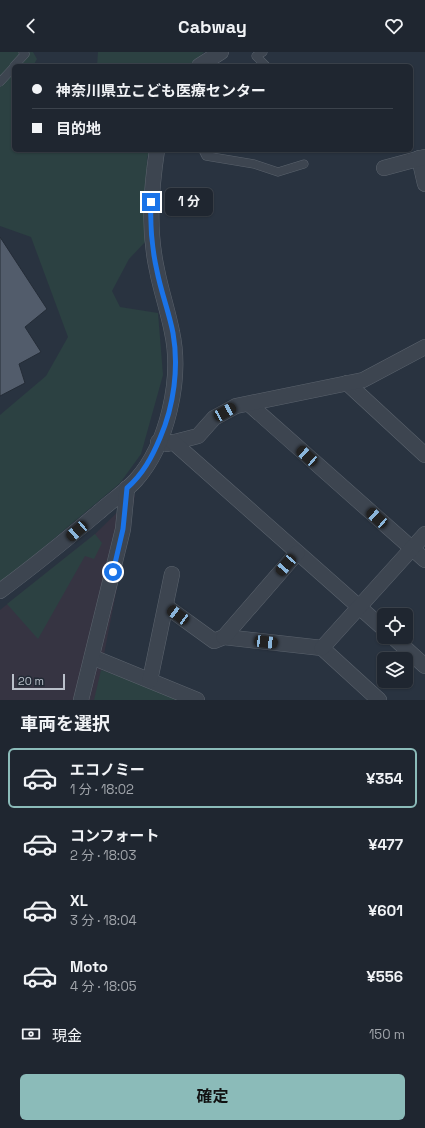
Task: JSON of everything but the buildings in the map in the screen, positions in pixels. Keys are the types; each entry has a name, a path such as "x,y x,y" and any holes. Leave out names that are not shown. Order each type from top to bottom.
{"street":[{"path":"203,64 221,52"},
{"path":"0,591 65,541 136,481 146,466 166,442 175,370 173,333 156,270 150,218 152,182 157,152"},
{"path":"384,168 422,158 425,184"},
{"path":"166,442 198,436 214,418 236,406 363,380 424,348"},
{"path":"347,383 425,455"},
{"path":"249,404 425,560"},
{"path":"166,442 377,623"},
{"path":"81,700 123,529 127,488"},
{"path":"322,648 425,534"},
{"path":"166,607 214,641 224,637 297,553"},
{"path":"150,680 172,574"},
{"path":"224,637 322,648 379,700"},
{"path":"401,644 425,666"},
{"path":"92,657 197,700"}],"lane":[{"path":"16,64 25,54 23,52"},
{"path":"263,52 256,56 264,64"},
{"path":"0,82 12,68"},
{"path":"204,152 206,156 254,164 278,172 304,164"}],"shaded area":[{"path":"135,495 101,670 184,700 0,700 0,610 95,534"}],"green space":[{"path":"0,52 33,52 37,59 34,64 12,64 12,152 149,152 147,158 146,241 129,259 112,291 120,307 158,313 163,375 141,454 120,483 0,584 0,415 46,376 68,337 31,237 0,226"},
{"path":"98,52 204,52 193,64 97,64"},
{"path":"95,534 102,543 94,559 85,556 38,639 7,604"},
{"path":"101,670 176,696 184,700 94,700"}],"route":[{"path":"113,572 123,529 127,488 136,481 154,451 165,427 174,386 175,348 168,312 156,270 150,218 151,202"}]}
